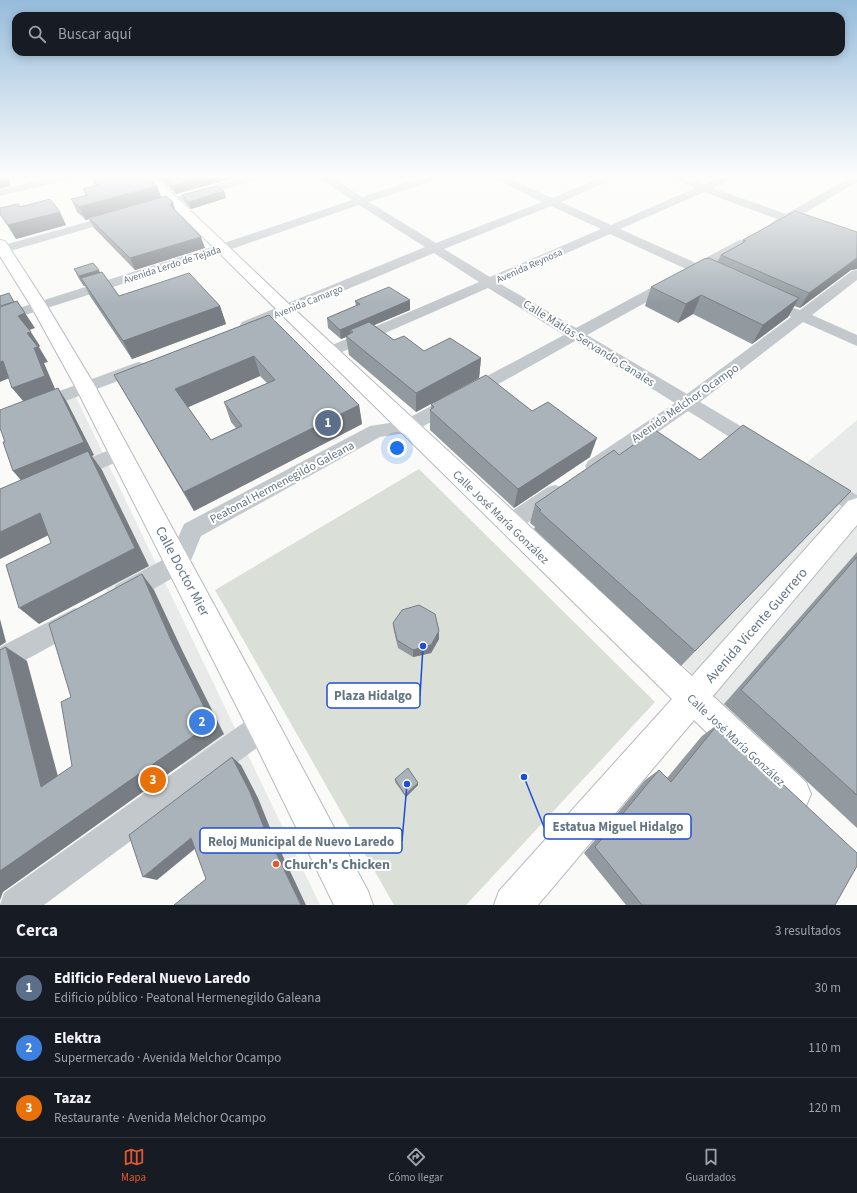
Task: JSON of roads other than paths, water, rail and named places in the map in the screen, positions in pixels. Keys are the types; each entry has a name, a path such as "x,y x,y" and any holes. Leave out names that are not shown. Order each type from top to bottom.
{"main road":[{"name":"Calle José María González","path":"192,219 407,427 811,811"},
{"name":"Calle Doctor Mier","path":"1,247 39,306 85,386 264,726 354,905"},
{"name":"Avenida Vicente Guerrero","path":"513,905 857,507"}],"street":[{"path":"1,247 108,219"},
{"name":"Avenida Lerdo de Tejada","path":"0,319 222,248 306,219"},
{"name":"Calle Matías Servando Canales","path":"389,219 687,404 769,452"},
{"name":"Avenida Camargo","path":"234,331 286,311 435,248 510,219"},
{"path":"589,219 719,278"},
{"name":"Avenida Reynosa","path":"329,352 490,283 633,219"},
{"path":"766,230 785,219"},
{"path":"790,219 808,226"},
{"path":"407,427 698,269 752,238"},
{"name":"Avenida Melchor Ocampo","path":"509,524 687,404 857,274"},
{"path":"782,307 857,341"},
{"path":"0,420 152,361"},
{"name":"Peatonal Hermenegildo Galeana","path":"179,563 192,530 376,431 407,427"},
{"path":"56,481 119,452"},
{"path":"809,477 857,507"},
{"path":"0,661 179,563"},
{"path":"16,905 264,726"}],"place":[{"name":"Edificio Federal Nuevo Laredo","path":"328,423"},
{"name":"Plaza Hidalgo","path":"423,646"},
{"name":"Elektra","path":"202,722"},
{"name":"Estatua Miguel Hidalgo","path":"524,777"},
{"name":"Tazaz","path":"153,780"},
{"name":"Reloj Municipal de Nuevo Laredo","path":"407,784"},
{"name":"Church's Chicken","path":"276,864"}]}
